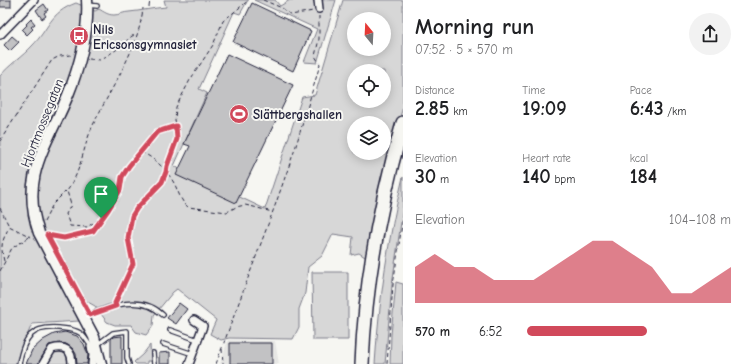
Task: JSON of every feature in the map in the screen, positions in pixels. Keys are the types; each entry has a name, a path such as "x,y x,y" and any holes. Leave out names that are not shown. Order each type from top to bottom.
{"highway":[{"path":"362,364 373,252 386,185 403,123"},
{"path":"370,364 372,324 381,252 394,186 403,150"}],"street":[{"path":"0,35 34,0"},
{"path":"318,0 319,10"},
{"name":"Hjortmossegatan","path":"90,4 80,58 68,95 35,169 32,198 34,216 39,235 84,317 101,364"},
{"path":"189,364 203,326 194,320"},
{"path":"92,364 94,346"},
{"path":"43,364 52,349 58,347 68,350 71,354 72,364"}],"lane":[{"path":"84,317 101,310 134,303 145,304 156,309 163,316"},
{"name":"Hjortmossegatan","path":"18,364 25,343 34,332 40,328 47,327 70,329 79,332 94,346"},
{"path":"170,330 198,340"},
{"path":"94,346 113,333 127,331 127,358 129,364"},
{"path":"163,344 193,354"},
{"path":"153,353 154,364"}],"path":[{"path":"149,7 150,0"},
{"path":"116,306 115,303 133,264 128,238 132,216 137,208 162,182 177,139 176,107 190,80 213,45 223,21 249,0"},
{"path":"216,364 295,149 320,64 315,56 320,39 319,10 291,15 282,8 263,0"},
{"path":"0,271 12,248 39,235 53,204 72,184 93,124 129,54 137,34 143,8"},
{"path":"95,59 100,60 116,50 132,36 137,34"},
{"path":"0,141 52,60 60,56 71,55 80,58"},
{"path":"0,208 9,226 39,235 64,238 93,231 120,190 122,177 141,152 157,132 176,126"},
{"path":"141,152 150,156 166,172 173,181 184,204 188,207 227,212 236,207 245,205 254,206 272,212"},
{"path":"67,190 71,206 66,214 70,226 87,227 101,218"},
{"path":"388,364 393,285 403,218"},
{"path":"5,262 1,252 1,242 9,226"},
{"path":"222,348 223,364"}],"shaded area":[{"path":"164,0 248,0 240,14 234,12 199,89 207,93 174,166 265,209 302,97 315,95 343,0 403,0 403,107 391,150 391,116 347,116 347,160 389,160 368,259 359,253 351,255 353,237 333,234 322,256 308,267 305,293 299,309 299,327 293,339 229,338 221,340 210,334 216,320 177,289 154,315 153,326 146,335 136,332 131,325 115,325 107,322 95,306 86,301 76,314 79,321 32,324 15,364 0,364 0,76 32,46 55,16 67,7 76,3 95,11 99,9 108,14 118,15 127,12 166,7"},
{"path":"254,0 275,0 280,6 290,0 336,0 317,63 304,62 317,29"},
{"path":"403,177 403,208 392,285 385,364 375,364 385,270"},
{"path":"312,272 348,272 348,340 313,340"},
{"path":"396,282 403,284 403,364 390,364"},
{"path":"228,340 275,341 279,364 220,364"},
{"path":"150,345 151,361 147,361 147,364 136,364 134,362"},
{"path":"58,351 67,354 70,364 46,364 52,352"}],"building":[{"path":"0,0 11,0 11,7 0,7"},
{"path":"252,3 311,31 293,71 233,42"},
{"path":"44,4 48,10 44,13 46,16 42,19 36,10"},
{"path":"31,19 35,24 31,27 33,29 27,35 22,30"},
{"path":"12,36 19,42 10,51 4,45"},
{"name":"Slättbergshallen","path":"227,54 293,85 236,203 176,175 190,146 184,144"},
{"path":"179,303 187,309 176,324 167,318"},
{"path":"65,332 77,336 84,344 88,355 87,364 77,364 76,354 73,349 66,344 60,343 49,345 38,364 26,364 32,350 43,340 54,334"},
{"path":"122,336 122,364 111,364 111,339 113,337"},
{"path":"230,343 272,343 272,364 230,364"},
{"path":"170,352 170,364 159,364 159,353"}],"place":[{"name":"Nils Ericsonsgymnasiet","path":"79,36"},
{"name":"Slättbergshallen","path":"239,114"}],"route":[{"path":"176,126 178,132 177,139 162,182 137,208 132,216 128,238 133,264 115,303 116,306 90,315 47,235 64,238 84,234 93,231 101,218 108,210 120,190 122,177 129,166 157,132 176,126"}]}
